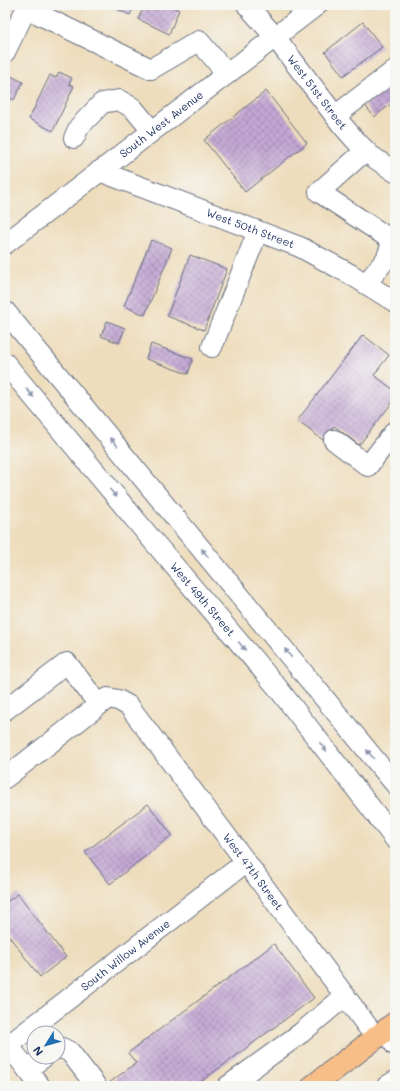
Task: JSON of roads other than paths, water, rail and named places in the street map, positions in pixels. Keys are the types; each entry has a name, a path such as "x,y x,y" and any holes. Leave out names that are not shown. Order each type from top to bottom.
{"main road":[{"path":"313,1086 388,1034"}],"street":[{"name":"West 51st Street","path":"247,5 275,37 335,116 365,151 385,167 395,172"},
{"path":"5,52 27,7 151,69 199,41 226,74"},
{"name":"South West Avenue","path":"5,244 275,37 308,8"},
{"path":"335,116 395,70"},
{"path":"74,138 79,127 102,103 119,100 133,108 152,131"},
{"path":"365,151 319,192 393,241 386,259 366,284"},
{"name":"West 50th Street","path":"99,171 300,247 395,302"},
{"path":"212,347 258,231"},
{"path":"5,311 395,784"},
{"name":"West 49th Street","path":"5,363 277,687 395,839"},
{"path":"334,440 368,466 395,430"},
{"path":"5,710 67,663 99,705 5,778"},
{"name":"West 47th Street","path":"99,705 108,698 118,700 129,706 345,996 388,1034"},
{"name":"South Willow Avenue","path":"7,1046 246,862"},
{"path":"228,1086 301,1033 345,996"},
{"path":"7,1046 40,1086"},
{"path":"66,1050 70,1052 96,1086"},
{"path":"27,1070 34,1065"},
{"path":"387,1086 395,1080"}]}
